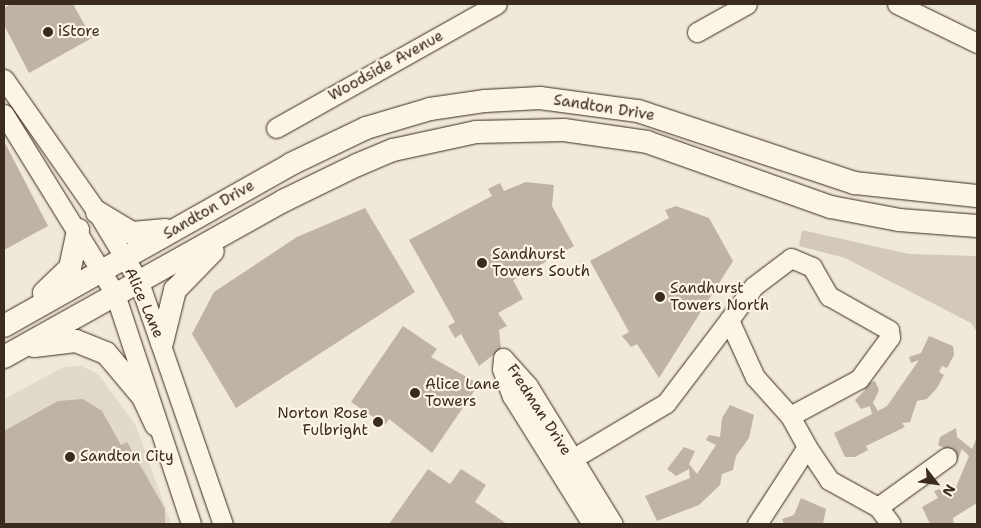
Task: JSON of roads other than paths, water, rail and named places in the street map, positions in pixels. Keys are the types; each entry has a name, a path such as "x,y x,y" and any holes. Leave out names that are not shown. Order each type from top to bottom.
{"main road":[{"name":"Sandton Drive","path":"6,324 125,259 291,164 366,128 430,109 540,98 638,111 855,183 977,196"},
{"name":"Sandton Drive","path":"6,355 283,201 384,154 434,139 520,129 564,130 647,142 831,207 899,220 977,226"},
{"path":"162,343 168,306 186,275 283,201"},
{"path":"97,212 125,231 145,235 194,218"},
{"path":"6,324 70,268 78,230"},
{"path":"6,355 58,341 88,344 119,366 156,425"}],"street":[{"name":"Woodside Avenue","path":"276,128 497,4"},
{"path":"697,32 747,4"},
{"path":"898,4 977,43"},
{"name":"Alice Lane","path":"4,79 97,212 139,282 162,343 223,524"},
{"name":"Alice Lane","path":"4,114 104,270 115,294 156,425 191,524"},
{"path":"564,463 666,403 754,286 791,258 812,267 829,296 889,330 880,352 859,379 790,416"},
{"path":"729,320 755,377 790,416 807,447 829,480 878,507 891,524"},
{"name":"Fredman Drive","path":"544,431 564,463 592,524"},
{"path":"591,489 588,472 598,443"},
{"path":"757,524 807,447"},
{"path":"878,507 946,456"},
{"name":"Fredman Drive","path":"564,463 591,489 613,524"}],"place":[{"name":"iStore","path":"48,32"},
{"name":"Sandhurst Towers South","path":"482,263"},
{"name":"Sandhurst Towers North","path":"660,297"},
{"name":"Alice Lane Towers","path":"415,393"},
{"name":"Norton Rose Fulbright","path":"378,422"},
{"name":"Sandton City","path":"70,457"}]}
